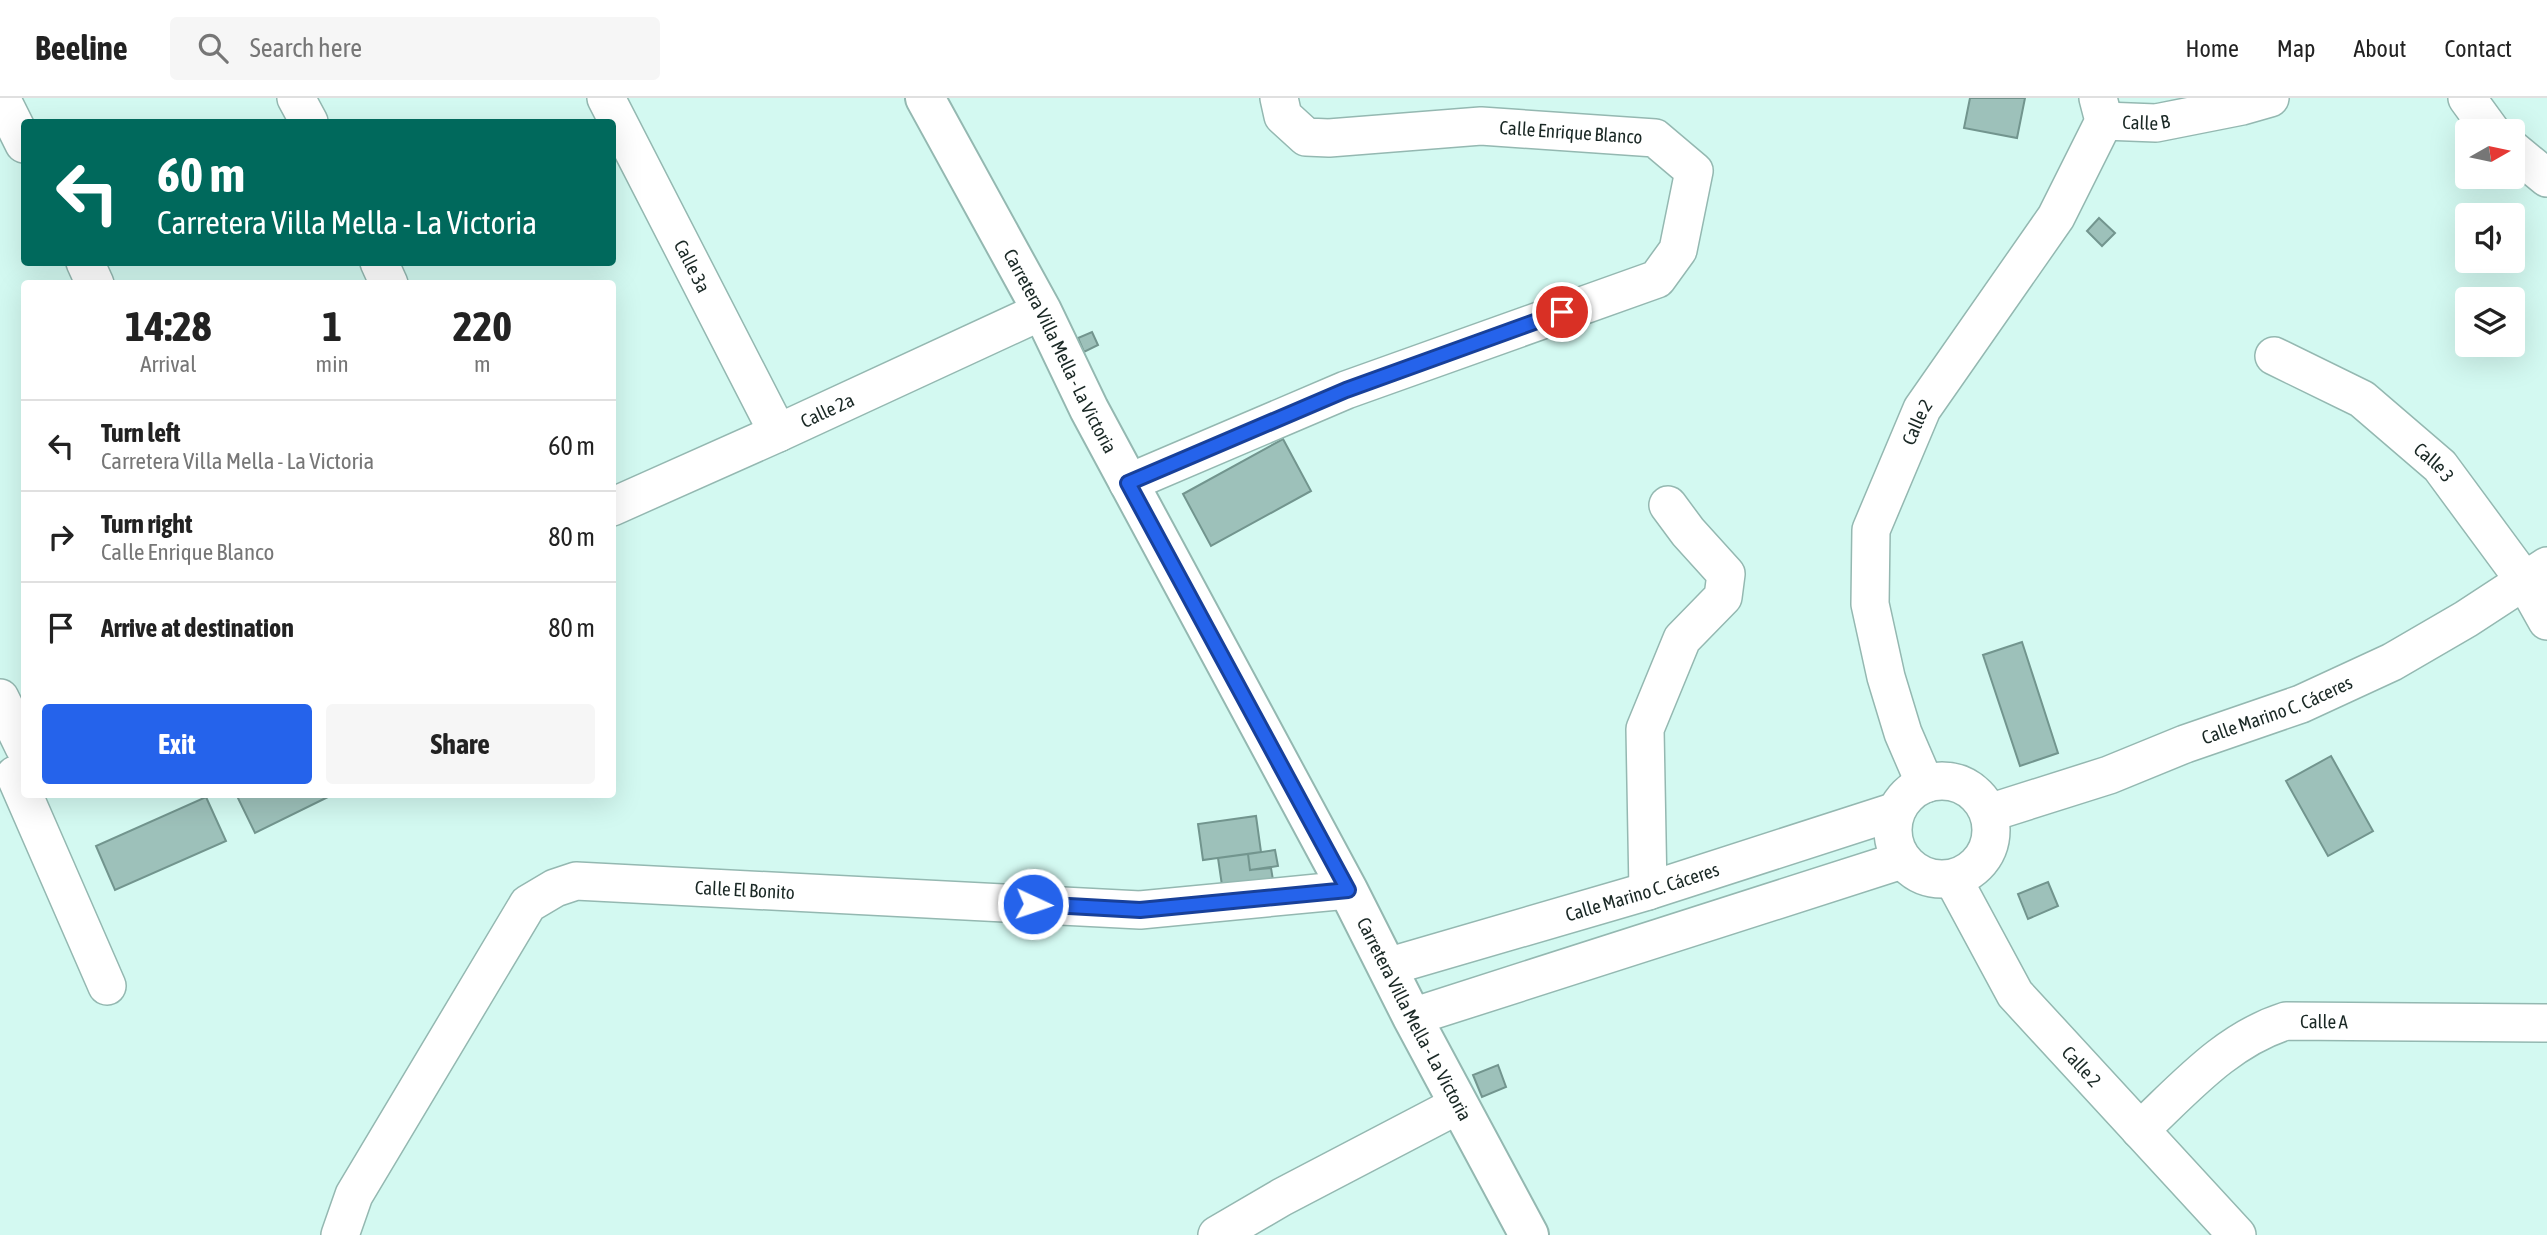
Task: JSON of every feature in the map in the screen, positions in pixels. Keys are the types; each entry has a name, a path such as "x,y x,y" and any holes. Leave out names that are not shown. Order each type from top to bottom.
{"main road":[{"name":"Carretera Villa Mella - La Victoria","path":"925,98 1042,311 1128,483 1348,890 1523,1233"}],"street":[{"path":"1,98 21,138"},
{"path":"296,98 307,119"},
{"name":"Calle 3a","path":"606,98 779,433"},
{"name":"Calle Enrique Blanco","path":"1128,483 1346,390 1657,279 1678,250 1695,171 1655,138 1481,126 1329,138 1306,137 1283,116 1279,98"},
{"name":"Calle B","path":"2101,109 2156,123 2270,98"},
{"path":"2467,98 2482,119"},
{"name":"Calle 2","path":"1925,784 1903,733 1883,665 1870,604 1871,530 1922,409 2056,217 2101,109"},
{"path":"2525,160 2547,178"},
{"name":"Calle 2a","path":"616,505 1042,311"},
{"name":"Calle 3","path":"2274,356 2362,399 2440,466 2535,573 2547,621"},
{"path":"1648,891 1645,729 1682,639 1723,597 1726,573 1688,532 1668,505"},
{"name":"Calle Marino C. Cáceres","path":"1989,813 2109,775 2185,744 2301,704 2392,662 2466,619 2535,573"},
{"path":"0,698 16,768"},
{"path":"1937,780 1963,785 1974,792 1989,813 1991,841 1986,854 1966,874 1953,879 1924,877 1902,860 1893,836 1896,811 1907,794 1925,784 1937,780"},
{"path":"29,798 107,986"},
{"name":"Calle Marino C. Cáceres","path":"1387,967 1648,891 1896,811"},
{"path":"1412,1017 1902,860"},
{"name":"Calle 2","path":"1953,879 2015,994 2237,1235"},
{"name":"Calle El Bonito","path":"340,1235 354,1195 528,904 555,888 576,881 1140,910 1348,890"},
{"name":"Calle A","path":"2140,1130 2212,1060 2263,1028 2286,1021 2547,1023"},
{"path":"1217,1235 1282,1197 1458,1105"}],"building":[{"path":"1970,98 2025,98 2017,138 1964,128"},
{"path":"2099,218 2115,233 2102,246 2087,231"},
{"path":"1092,332 1098,345 1084,352 1078,338"},
{"path":"1283,439 1311,491 1211,546 1183,494"},
{"path":"2022,642 2058,753 2020,766 1983,655"},
{"path":"2331,756 2373,831 2328,856 2286,781"},
{"path":"204,798 206,798 226,841 115,890 96,846"},
{"path":"238,798 326,798 255,833"},
{"path":"1256,816 1261,852 1203,860 1198,824"},
{"path":"1275,850 1278,866 1250,870 1248,854"},
{"path":"1248,854 1250,870 1271,868 1275,892 1224,899 1218,858"},
{"path":"2048,882 2058,906 2028,919 2018,894"},
{"path":"1498,1065 1506,1087 1482,1097 1473,1075"}],"route":[{"path":"1033,904 1140,910 1348,890 1128,483 1346,390 1562,312"}]}
